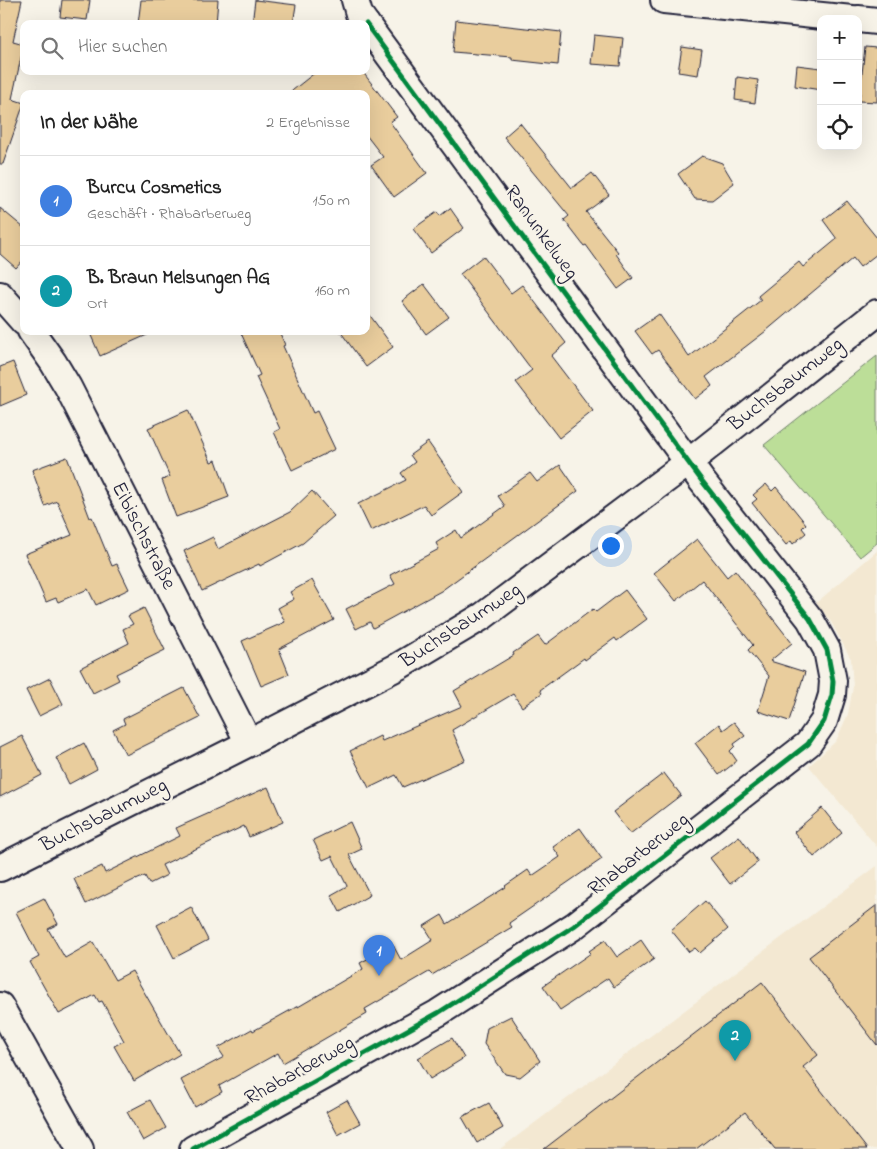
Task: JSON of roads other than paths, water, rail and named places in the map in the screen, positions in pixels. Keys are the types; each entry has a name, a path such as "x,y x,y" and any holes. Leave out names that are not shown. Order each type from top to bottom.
{"street":[{"name":"Ranunkelweg","path":"355,0 359,14 363,20"},
{"path":"664,0 817,15"},
{"path":"862,19 877,21"},
{"name":"Ranunkelweg","path":"370,29 689,462"},
{"path":"0,295 20,318"},
{"name":"Buchsbaumweg","path":"0,868 249,744 399,666 483,616 689,462 877,314"},
{"name":"Eibischstraße","path":"34,335 68,387 249,744"},
{"name":"Rhabarberweg","path":"193,1149 438,1013 574,926 808,744 817,734 824,721 832,694 831,664 827,650 810,619 689,462"},
{"path":"0,1006 80,1149"}],"place":[{"name":"Burcu Cosmetics","path":"379,976"},
{"name":"B. Braun Melsungen AG","path":"735,1061"}]}
